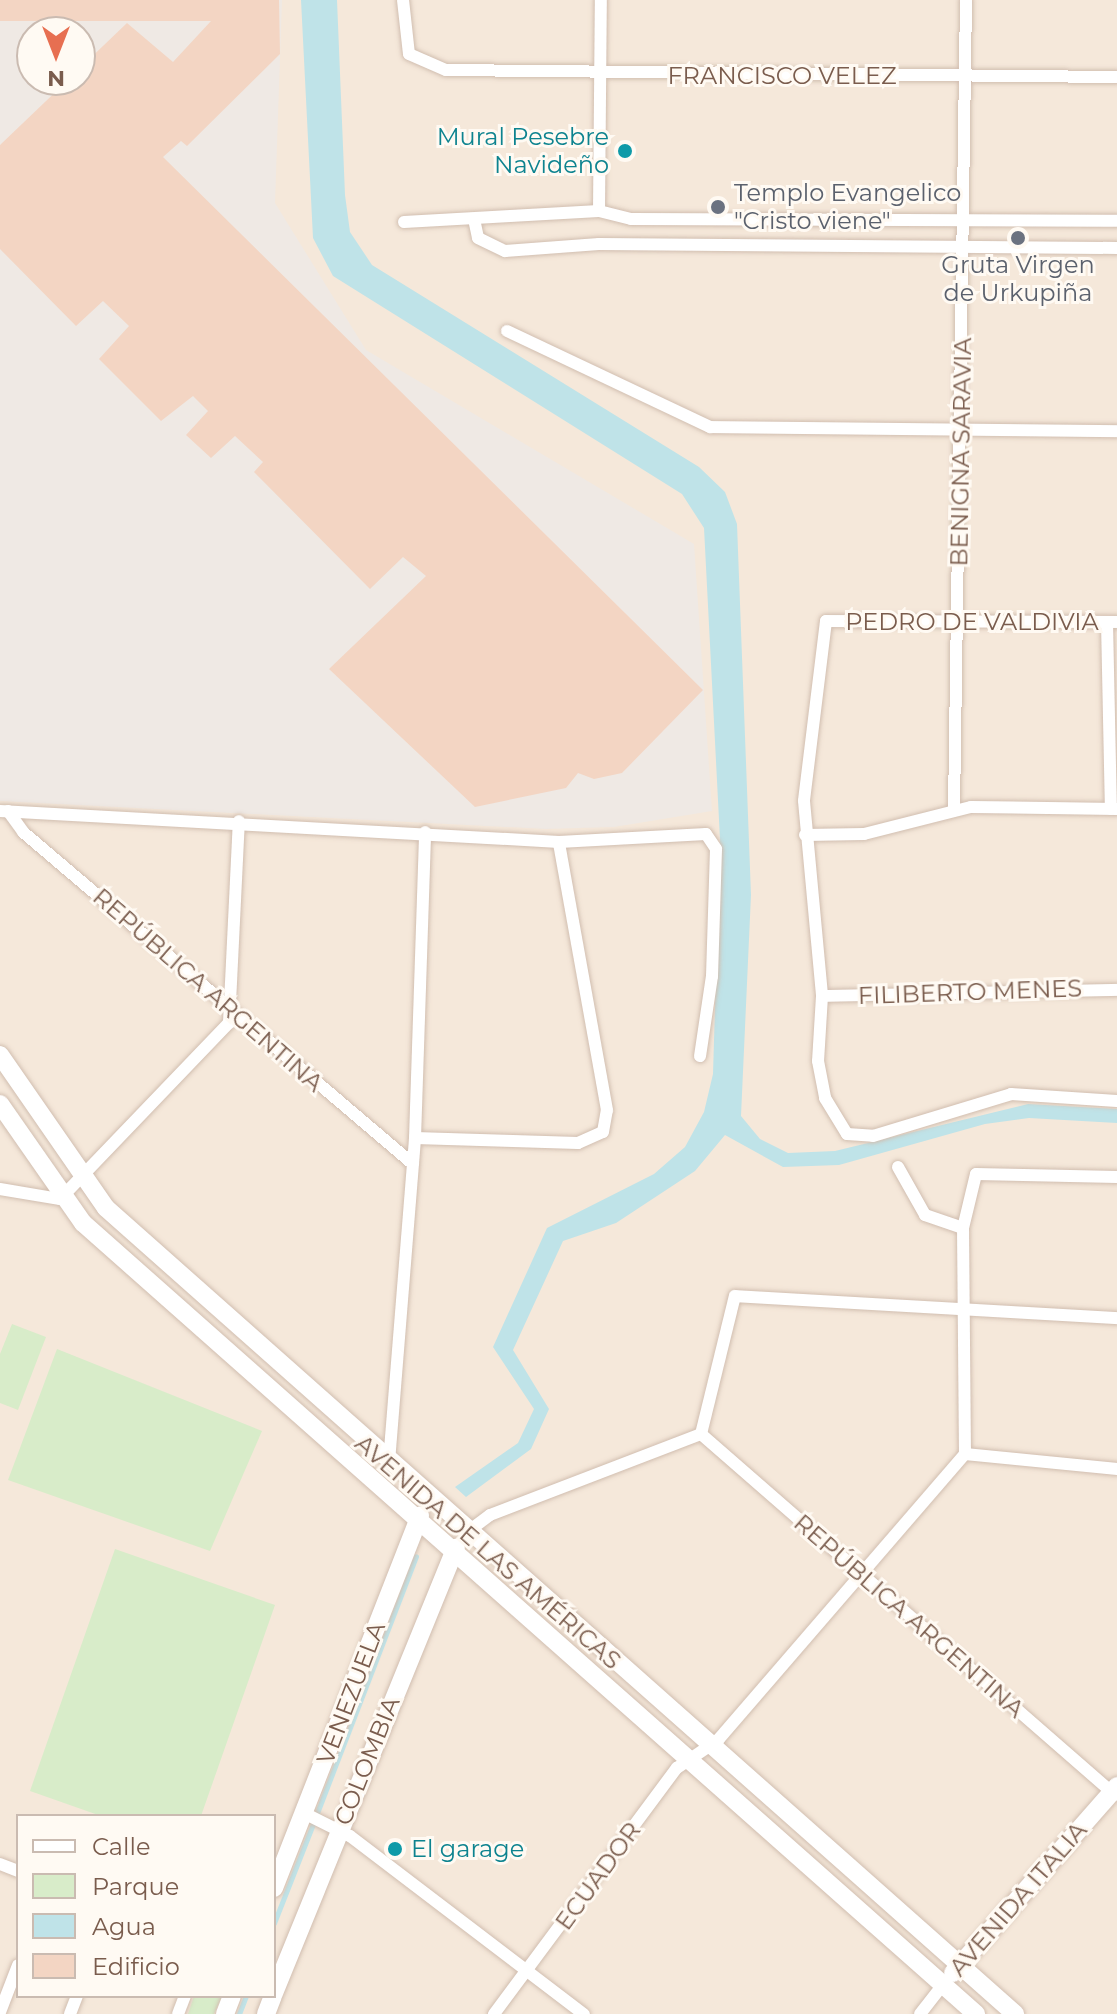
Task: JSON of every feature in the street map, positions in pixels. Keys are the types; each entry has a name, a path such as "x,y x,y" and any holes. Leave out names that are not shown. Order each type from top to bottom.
{"main road":[{"name":"AVENIDA DE LAS AMÉRICAS","path":"0,1055 82,1181 388,1465 1015,2014"},
{"name":"AVENIDA DE LAS AMÉRICAS","path":"0,1104 60,1199 451,1555 690,1759 976,2014"},
{"name":"VENEZUELA","path":"276,1883 426,1498"},
{"name":"COLOMBIA","path":"276,1986 451,1555 466,1533"},
{"name":"AVENIDA ITALIA","path":"943,1985 1115,1792"}],"street":[{"name":"FRANCISCO VELEZ","path":"403,0 409,54 446,70 599,77 1117,77"},
{"path":"599,211 601,0"},
{"name":"BENIGNA SARAVIA","path":"954,809 966,0"},
{"path":"404,222 599,211 631,219 1117,221"},
{"path":"474,219 478,238 505,251 599,244 1117,248"},
{"path":"507,331 710,427 1117,431"},
{"name":"PEDRO DE VALDIVIA","path":"805,835 826,621 1112,622"},
{"path":"1112,622 1114,809 954,809 864,834 805,835 822,996 823,1089 852,1136 990,1097 1117,1101"},
{"path":"4,811 239,821 559,842 695,832 714,838 712,976 700,1056"},
{"name":"REPÚBLICA ARGENTINA","path":"4,811 23,832 413,1164"},
{"path":"0,1189 60,1199 82,1181 235,1011 239,821"},
{"path":"388,1465 415,1138 425,832"},
{"path":"415,1138 578,1143 603,1132 607,1110 559,842"},
{"name":"FILIBERTO MENES","path":"822,996 1117,990"},
{"path":"898,1167 925,1215 963,1228"},
{"path":"1117,1177 976,1174 963,1228 965,1454 1117,1469"},
{"path":"466,1533 490,1515 701,1434 735,1296 1117,1318"},
{"name":"REPÚBLICA ARGENTINA","path":"701,1434 1115,1792"},
{"name":"ECUADOR","path":"494,2014 690,1759 710,1747 863,1575 965,1454"},
{"path":"304,1813 339,1829 584,2014"},
{"path":"0,2012 16,1970"},
{"name":"AVENIDA ITALIA","path":"920,2014 943,1985"}],"shaded area":[{"path":"0,0 1117,0 1117,2014 0,2014"},
{"path":"0,0 282,0 275,203 366,350 694,544 712,811 614,827 546,829 0,801"}],"green space":[{"path":"12,1324 46,1337 18,1410 0,1403 0,1354"},
{"path":"57,1349 262,1431 210,1551 8,1480"},
{"path":"115,1549 275,1605 202,1814 95,1814 30,1791"},
{"path":"193,1998 221,1998 214,2014 188,2014"}],"water":[{"path":"301,0 337,0 345,195 350,232 372,265 699,467 725,492 737,524 751,895 741,1116 760,1139 788,1153 835,1151 1028,1104 1117,1109 1117,1123 1029,1118 985,1124 839,1165 783,1167 725,1135 695,1171 616,1223 563,1241 513,1350 549,1409 531,1449 466,1497 455,1487 518,1443 534,1409 493,1347 547,1228 654,1174 685,1147 704,1112 713,1074 720,839 704,528 682,494 333,276 313,238"}],"building":[{"path":"0,0 279,0 280,54 187,146 181,141 163,157 703,690 622,773 594,779 578,773 566,788 475,807 329,669 426,576 403,557 370,589 254,472 263,462 235,436 211,458 186,435 208,411 193,396 161,421 99,359 129,326 103,301 76,326 0,249 0,145 51,96 96,96 96,53 127,23 173,62 211,21 96,21 96,16 16,16 16,21 0,21"}],"waterway":[{"path":"317,1813 416,1556"},
{"path":"276,1918 313,1824"},
{"path":"239,2014 245,1998"}],"place":[{"name":"Mural Pesebre Navideño","path":"625,151"},
{"name":"Templo Evangelico \"Cristo viene\"","path":"718,207"},
{"name":"Gruta Virgen de Urkupiña","path":"1018,238"},
{"name":"El garage","path":"395,1849"}]}
